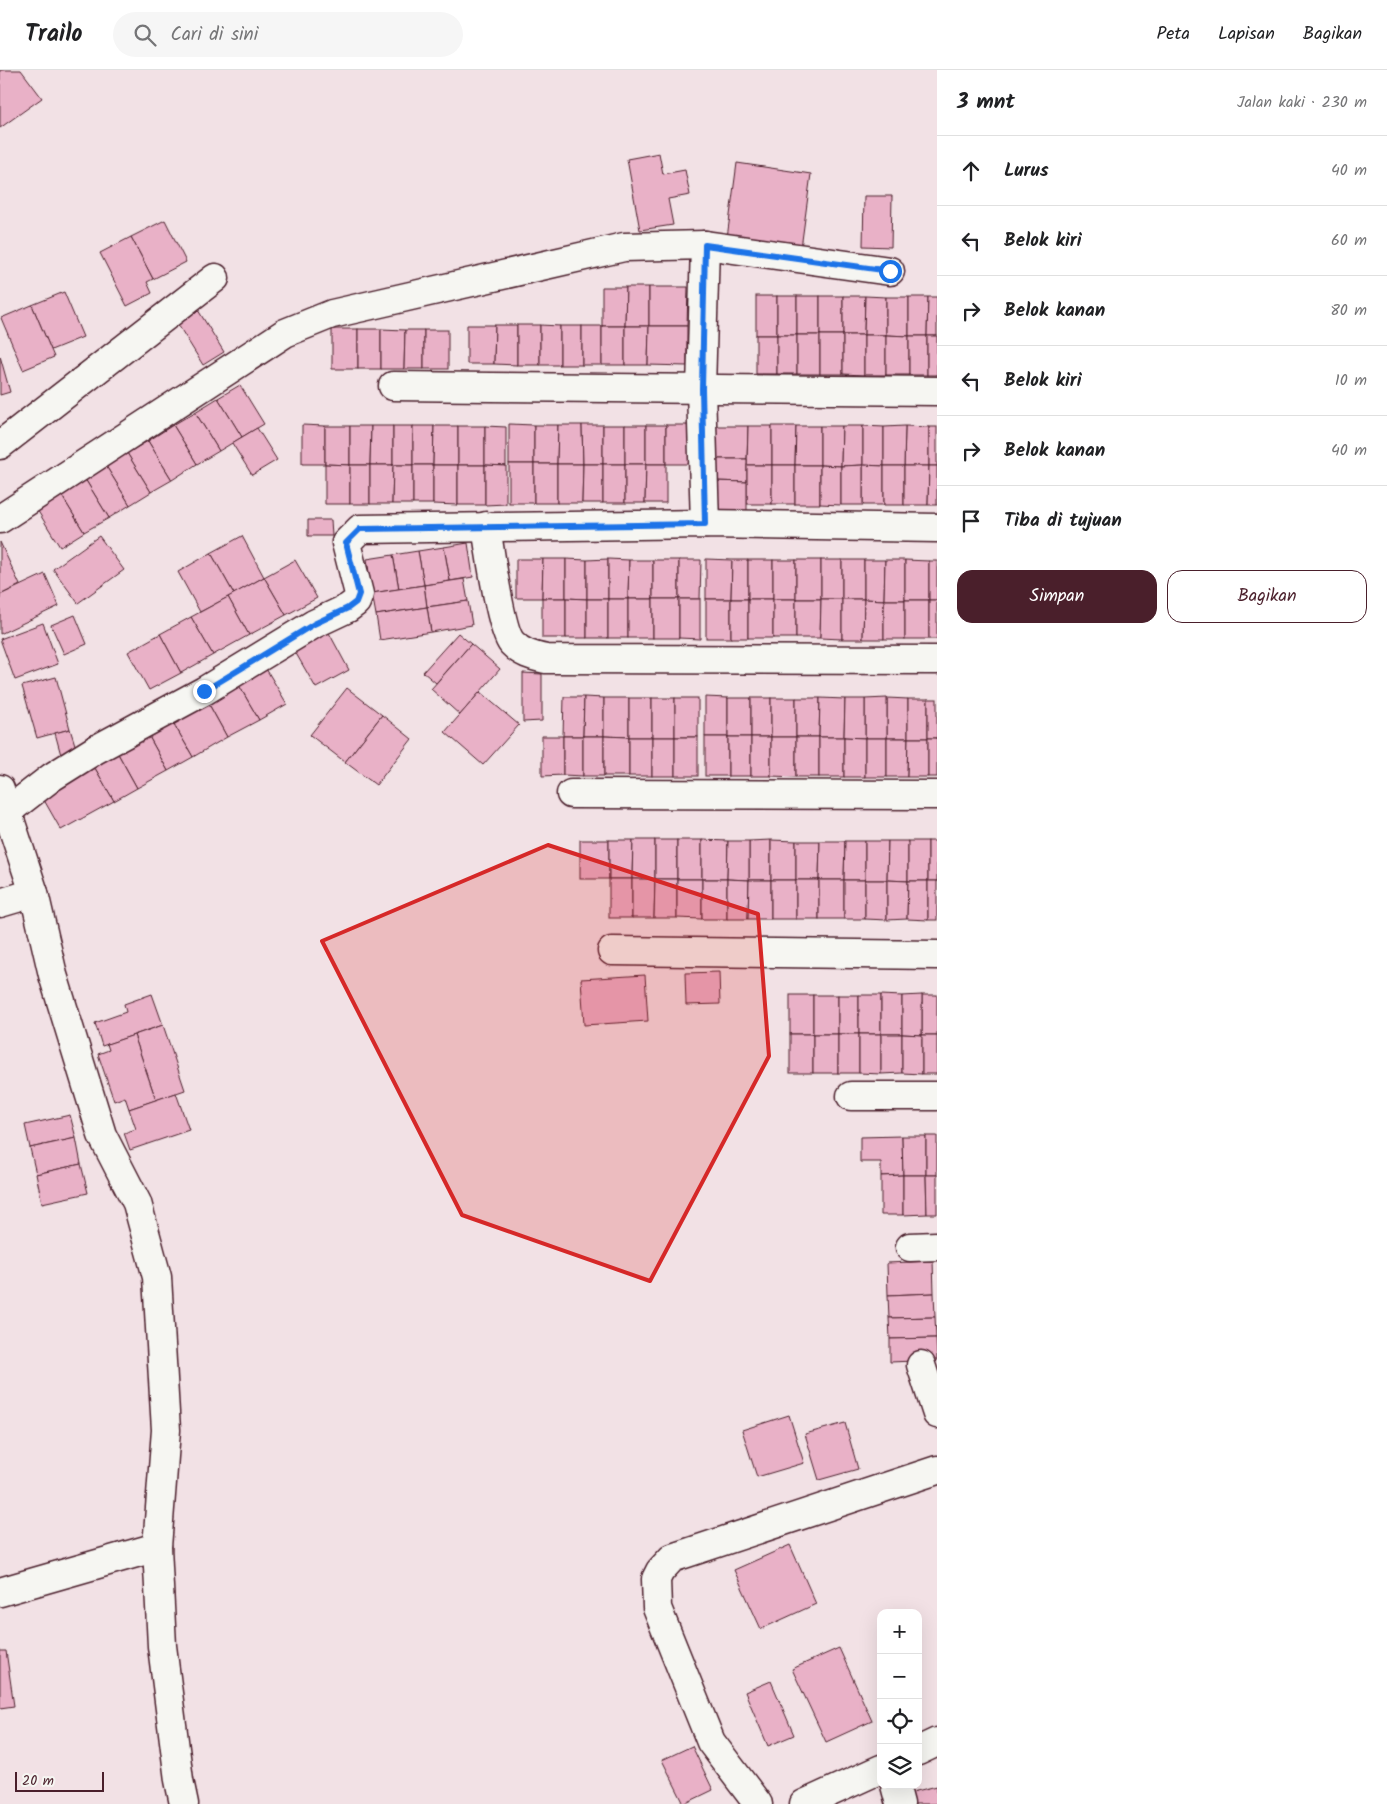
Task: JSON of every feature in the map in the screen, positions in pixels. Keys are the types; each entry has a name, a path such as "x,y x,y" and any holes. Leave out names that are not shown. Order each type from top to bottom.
{"street":[{"path":"705,245 702,389 705,524"},
{"path":"0,519 285,333 332,314 624,247 705,245 890,271"},
{"path":"0,445 215,278"},
{"path":"393,386 937,391"},
{"path":"184,1804 179,1780 162,1646 157,1547 166,1430 157,1277 137,1203 102,1135 53,976 34,893 2,804 52,777 95,750 204,691 314,624 348,608 356,602 359,594 346,543 360,529 705,524 937,528"},
{"path":"486,526 496,589 510,641 525,654 546,659 937,660"},
{"path":"571,794 937,796"},
{"path":"0,903 34,893"},
{"path":"612,950 937,955"},
{"path":"851,1096 937,1096"},
{"path":"910,1246 937,1246"},
{"path":"921,1365 937,1414"},
{"path":"758,1804 711,1742 657,1608 656,1578 672,1558 937,1470"},
{"path":"0,1592 157,1547"},
{"path":"922,1749 937,1742"},
{"path":"804,1804 877,1771"},
{"path":"896,1789 900,1804"}],"highlighted area":[{"path":"548,845 758,914 769,1056 650,1281 462,1215 322,941"}],"building":[{"path":"0,70 21,70 42,98 0,128"},
{"path":"659,153 663,174 685,170 690,195 668,199 673,225 640,230 627,159"},
{"path":"737,163 811,174 801,248 727,238"},
{"path":"864,196 892,196 891,247 863,246"},
{"path":"165,220 186,262 153,279 131,237"},
{"path":"131,237 153,279 147,282 152,293 127,306 100,253"},
{"path":"602,287 626,287 625,326 602,326"},
{"path":"626,287 649,287 649,326 625,326"},
{"path":"649,287 688,287 687,326 649,326"},
{"path":"64,292 83,337 51,350 32,305"},
{"path":"756,296 777,296 777,335 756,335"},
{"path":"777,296 797,296 797,335 777,335"},
{"path":"797,296 820,296 820,335 797,335"},
{"path":"820,296 843,296 843,335 820,335"},
{"path":"843,296 865,296 864,335 843,335"},
{"path":"865,296 886,297 886,335 864,335"},
{"path":"886,297 909,297 909,336 886,335"},
{"path":"909,297 928,297 927,336 909,336"},
{"path":"928,297 937,297 937,336 927,336"},
{"path":"32,305 54,357 23,370 1,318"},
{"path":"198,310 224,352 203,365 177,323"},
{"path":"467,325 495,325 494,364 467,364"},
{"path":"495,325 517,325 517,365 494,364"},
{"path":"517,325 540,325 540,365 517,365"},
{"path":"540,325 560,326 560,365 540,365"},
{"path":"560,326 582,326 582,365 560,365"},
{"path":"582,326 602,326 602,365 582,365"},
{"path":"602,326 625,326 625,365 602,365"},
{"path":"625,326 649,326 648,365 625,365"},
{"path":"649,326 687,326 687,366 648,365"},
{"path":"332,329 358,329 358,369 332,369"},
{"path":"358,329 381,329 381,369 358,369"},
{"path":"381,329 405,330 404,369 381,369"},
{"path":"405,330 424,330 424,369 404,369"},
{"path":"424,330 448,330 448,369 424,369"},
{"path":"756,335 777,335 777,374 756,374"},
{"path":"777,335 797,335 797,374 777,374"},
{"path":"797,335 820,335 820,374 797,374"},
{"path":"820,335 843,335 843,374 820,374"},
{"path":"843,335 864,335 864,375 843,374"},
{"path":"864,335 886,335 886,375 864,375"},
{"path":"886,335 909,336 909,375 886,375"},
{"path":"909,336 927,336 927,375 909,375"},
{"path":"927,336 937,336 937,375 927,375"},
{"path":"0,356 10,392 0,395"},
{"path":"240,385 264,424 242,437 218,398"},
{"path":"218,398 242,437 219,451 195,412"},
{"path":"195,412 219,451 197,464 173,425"},
{"path":"509,424 534,425 534,464 509,464"},
{"path":"173,425 197,464 172,480 148,441"},
{"path":"302,425 325,426 325,464 302,464"},
{"path":"534,425 558,425 557,464 534,464"},
{"path":"558,425 582,425 583,464 557,464"},
{"path":"582,425 603,425 603,464 583,464"},
{"path":"603,425 625,425 625,464 603,464"},
{"path":"625,425 646,425 646,464 625,464"},
{"path":"646,425 666,425 666,464 646,464"},
{"path":"666,425 691,425 691,464 666,464"},
{"path":"325,426 350,426 350,465 325,464"},
{"path":"350,426 371,426 370,465 350,465"},
{"path":"371,426 393,426 393,465 370,465"},
{"path":"393,426 413,426 413,465 393,465"},
{"path":"413,426 434,426 433,465 413,465"},
{"path":"434,426 458,426 458,465 433,465"},
{"path":"458,426 485,426 485,465 458,465"},
{"path":"485,426 506,427 506,466 485,465"},
{"path":"714,426 748,426 747,459 713,459"},
{"path":"748,426 772,426 772,465 747,465"},
{"path":"772,426 796,426 795,465 772,465"},
{"path":"796,426 820,426 820,465 795,465"},
{"path":"820,426 842,426 841,466 820,465"},
{"path":"842,426 863,426 863,465 841,466"},
{"path":"863,426 884,427 884,466 863,465"},
{"path":"905,426 929,427 929,466 904,466"},
{"path":"905,426 904,466 884,466 884,427"},
{"path":"929,427 937,427 937,466 929,466"},
{"path":"257,428 277,460 252,475 232,443"},
{"path":"148,441 172,480 151,492 127,453"},
{"path":"127,453 151,492 130,505 106,466"},
{"path":"713,459 747,459 747,482 713,481"},
{"path":"325,464 350,465 350,504 325,504"},
{"path":"509,464 534,464 534,503 509,503"},
{"path":"534,464 557,464 557,503 534,503"},
{"path":"557,464 583,464 582,503 557,503"},
{"path":"583,464 603,464 603,503 582,503"},
{"path":"603,464 625,464 625,503 603,503"},
{"path":"625,464 646,464 645,503 625,503"},
{"path":"646,464 666,464 666,503 645,503"},
{"path":"350,465 370,465 370,504 350,504"},
{"path":"370,465 393,465 392,504 370,504"},
{"path":"393,465 413,465 413,504 392,504"},
{"path":"413,465 433,465 433,504 413,504"},
{"path":"433,465 458,465 458,505 433,504"},
{"path":"458,465 485,465 485,505 458,505"},
{"path":"485,465 506,466 506,504 485,505"},
{"path":"747,465 772,465 772,504 747,504"},
{"path":"772,465 795,465 795,504 772,504"},
{"path":"795,465 820,465 820,504 795,504"},
{"path":"820,465 841,466 841,505 820,504"},
{"path":"863,465 884,466 884,505 863,505"},
{"path":"863,465 863,505 841,505 841,466"},
{"path":"106,466 130,505 109,518 85,479"},
{"path":"884,466 904,466 904,505 884,505"},
{"path":"904,466 929,466 928,505 904,505"},
{"path":"929,466 937,466 937,505 928,505"},
{"path":"85,479 109,518 84,532 60,493"},
{"path":"713,481 747,482 747,513 713,513"},
{"path":"60,493 84,532 60,547 36,508"},
{"path":"308,520 331,520 332,536 308,536"},
{"path":"99,536 124,570 78,603 53,569"},
{"path":"242,536 264,577 234,594 211,553"},
{"path":"0,542 20,585 0,595"},
{"path":"468,543 473,577 450,581 444,547"},
{"path":"444,547 450,581 424,585 418,551"},
{"path":"418,551 424,585 399,589 393,555"},
{"path":"211,553 234,594 200,612 178,572"},
{"path":"393,555 399,589 372,593 367,559"},
{"path":"516,559 543,559 542,598 516,598"},
{"path":"543,559 566,559 566,598 542,598"},
{"path":"566,559 587,560 587,599 566,598"},
{"path":"608,559 608,599 587,599 587,560"},
{"path":"608,559 629,560 628,599 608,599"},
{"path":"706,559 732,560 731,599 706,599"},
{"path":"295,560 317,598 286,615 264,577"},
{"path":"629,560 653,560 653,599 628,599"},
{"path":"653,560 679,560 679,599 653,599"},
{"path":"679,560 701,560 700,599 679,599"},
{"path":"732,560 748,560 748,599 731,599"},
{"path":"748,560 773,560 773,599 748,599"},
{"path":"773,560 796,560 796,599 773,599"},
{"path":"796,560 821,560 821,599 796,599"},
{"path":"821,560 842,560 842,599 821,599"},
{"path":"842,560 864,560 864,599 842,599"},
{"path":"864,560 885,560 884,600 864,599"},
{"path":"885,560 905,560 905,600 884,600"},
{"path":"905,560 929,561 929,600 905,600"},
{"path":"929,561 937,561 937,600 929,600"},
{"path":"45,574 59,606 0,634 0,595"},
{"path":"264,577 286,615 249,635 228,597"},
{"path":"464,579 468,601 427,607 424,585"},
{"path":"424,585 427,607 376,615 372,593"},
{"path":"228,597 249,635 213,655 191,617"},
{"path":"542,598 566,598 566,638 542,638"},
{"path":"566,598 587,599 587,638 566,638"},
{"path":"587,599 608,599 608,638 587,638"},
{"path":"608,599 628,599 628,638 608,638"},
{"path":"628,599 653,599 653,638 628,638"},
{"path":"653,599 679,599 679,638 653,638"},
{"path":"679,599 700,599 700,639 679,638"},
{"path":"706,599 731,599 731,638 706,638"},
{"path":"731,599 748,599 748,638 731,638"},
{"path":"748,599 773,599 773,638 748,638"},
{"path":"773,599 796,599 796,638 773,638"},
{"path":"796,599 821,599 820,638 796,638"},
{"path":"821,599 842,599 842,639 820,638"},
{"path":"842,599 864,599 863,639 842,639"},
{"path":"864,599 884,600 884,639 863,639"},
{"path":"884,600 905,600 905,639 884,639"},
{"path":"905,600 929,600 929,639 905,639"},
{"path":"929,600 937,600 937,639 929,639"},
{"path":"468,601 472,625 431,632 427,607"},
{"path":"427,607 431,632 380,640 376,615"},
{"path":"75,615 87,644 64,654 51,625"},
{"path":"191,617 213,655 181,673 160,634"},
{"path":"43,623 58,664 15,680 0,639"},
{"path":"328,631 349,670 316,688 294,650"},
{"path":"458,633 471,644 436,683 423,672"},
{"path":"160,634 181,673 149,690 128,652"},
{"path":"471,644 500,669 460,715 431,689"},
{"path":"265,667 287,704 259,720 237,682"},
{"path":"523,673 542,674 542,721 523,722"},
{"path":"56,677 70,729 37,738 22,686"},
{"path":"237,682 259,720 227,737 206,699"},
{"path":"347,688 382,715 345,762 310,735"},
{"path":"480,692 519,725 483,765 445,732"},
{"path":"564,697 584,697 583,736 563,736"},
{"path":"584,697 604,698 604,736 583,736"},
{"path":"705,697 728,698 728,737 705,737"},
{"path":"604,698 629,698 629,737 604,736"},
{"path":"629,698 652,698 652,737 629,737"},
{"path":"652,698 675,698 675,737 652,737"},
{"path":"675,698 698,698 698,737 675,737"},
{"path":"728,698 751,698 751,737 728,737"},
{"path":"751,698 771,698 771,737 751,737"},
{"path":"771,698 796,698 796,737 771,737"},
{"path":"796,698 820,698 819,737 796,737"},
{"path":"820,698 845,699 844,737 819,737"},
{"path":"887,698 908,699 908,738 887,738"},
{"path":"887,698 887,738 865,738 865,699"},
{"path":"206,699 227,737 193,757 171,719"},
{"path":"845,699 865,699 865,738 844,737"},
{"path":"908,699 928,699 928,738 908,738"},
{"path":"928,699 937,699 937,738 928,738"},
{"path":"382,715 412,739 376,785 345,762"},
{"path":"171,719 193,757 168,771 147,733"},
{"path":"70,729 77,751 61,755 55,733"},
{"path":"147,733 168,771 137,788 116,750"},
{"path":"542,736 563,736 563,775 542,776"},
{"path":"563,736 583,736 583,776 563,775"},
{"path":"583,736 604,736 604,776 583,776"},
{"path":"604,736 629,737 629,776 604,776"},
{"path":"629,737 652,737 652,776 629,776"},
{"path":"652,737 675,737 675,776 652,776"},
{"path":"675,737 698,737 698,776 675,776"},
{"path":"705,737 728,737 728,776 705,776"},
{"path":"728,737 751,737 751,776 728,776"},
{"path":"751,737 771,737 771,776 751,776"},
{"path":"771,737 796,737 796,777 771,776"},
{"path":"796,737 819,737 819,777 796,777"},
{"path":"819,737 844,737 844,777 819,777"},
{"path":"844,737 865,738 865,777 844,777"},
{"path":"865,738 887,738 887,777 865,777"},
{"path":"887,738 908,738 907,777 887,777"},
{"path":"908,738 928,738 928,777 907,777"},
{"path":"928,738 937,738 937,777 928,777"},
{"path":"116,750 137,788 114,801 92,763"},
{"path":"92,763 114,801 61,830 40,793"},
{"path":"580,840 609,840 609,879 580,879"},
{"path":"609,840 633,840 632,879 609,879"},
{"path":"633,840 655,840 655,879 632,879"},
{"path":"655,840 677,840 677,879 655,879"},
{"path":"677,840 702,840 702,879 677,879"},
{"path":"702,840 728,841 727,879 702,879"},
{"path":"771,840 771,880 749,880 749,841"},
{"path":"771,840 796,841 796,880 771,880"},
{"path":"728,841 749,841 749,880 727,879"},
{"path":"796,841 820,841 819,880 796,880"},
{"path":"820,841 845,841 844,880 819,880"},
{"path":"845,841 865,841 865,880 844,880"},
{"path":"865,841 888,841 887,880 865,880"},
{"path":"888,841 908,841 908,881 887,880"},
{"path":"908,841 928,841 928,881 908,881"},
{"path":"928,841 937,841 937,881 928,881"},
{"path":"609,879 632,879 632,918 609,918"},
{"path":"632,879 655,879 654,918 632,918"},
{"path":"655,879 677,879 677,918 654,918"},
{"path":"677,879 702,879 702,919 677,918"},
{"path":"702,879 727,879 727,919 702,919"},
{"path":"727,879 749,880 748,919 727,919"},
{"path":"749,880 771,880 771,919 748,919"},
{"path":"771,880 796,880 796,919 771,919"},
{"path":"796,880 819,880 819,919 796,919"},
{"path":"819,880 844,880 844,919 819,919"},
{"path":"844,880 865,880 865,919 844,919"},
{"path":"865,880 887,880 887,920 865,919"},
{"path":"887,880 908,881 907,919 887,920"},
{"path":"908,881 928,881 928,920 907,919"},
{"path":"928,881 937,881 937,920 928,920"},
{"path":"719,972 720,1004 686,1005 685,973"},
{"path":"645,975 648,1021 584,1025 581,979"},
{"path":"152,994 163,1025 102,1046 95,1023 126,1012 124,1004"},
{"path":"790,995 813,995 813,1034 790,1034"},
{"path":"813,995 838,995 838,1034 813,1034"},
{"path":"838,995 859,995 859,1034 838,1034"},
{"path":"859,995 881,995 881,1034 859,1034"},
{"path":"881,995 902,996 902,1034 881,1034"},
{"path":"922,995 937,995 937,1035 922,1035"},
{"path":"922,995 922,1035 902,1034 902,996"},
{"path":"163,1025 185,1090 156,1100 134,1035"},
{"path":"790,1034 813,1034 813,1073 790,1073"},
{"path":"813,1034 838,1034 838,1073 813,1073"},
{"path":"838,1034 859,1034 859,1073 838,1073"},
{"path":"859,1034 881,1034 881,1074 859,1073"},
{"path":"881,1034 902,1034 902,1073 881,1074"},
{"path":"902,1034 922,1035 922,1074 902,1073"},
{"path":"134,1035 156,1100 129,1109 125,1097 114,1101 98,1054 109,1050 107,1044"},
{"path":"922,1035 937,1035 937,1074 922,1074"},
{"path":"176,1093 189,1130 130,1150 124,1133 136,1129 129,1109"},
{"path":"70,1115 76,1138 30,1148 25,1125"},
{"path":"902,1136 903,1175 881,1176 881,1162 860,1162 860,1137"},
{"path":"902,1136 926,1136 926,1175 903,1175"},
{"path":"926,1136 937,1136 937,1175 926,1175"},
{"path":"76,1138 81,1164 36,1174 30,1148"},
{"path":"81,1164 88,1193 42,1203 36,1174"},
{"path":"903,1175 903,1215 881,1215 881,1176"},
{"path":"903,1175 926,1175 927,1214 903,1215"},
{"path":"926,1175 937,1175 937,1214 927,1214"},
{"path":"933,1261 934,1293 888,1295 887,1263"},
{"path":"934,1293 935,1317 889,1318 888,1295"},
{"path":"935,1317 936,1338 890,1339 889,1318"},
{"path":"936,1338 937,1360 890,1362 890,1339"},
{"path":"789,1415 804,1463 757,1477 742,1430"},
{"path":"845,1423 858,1469 819,1480 805,1434"},
{"path":"790,1545 816,1604 761,1629 734,1570"},
{"path":"839,1648 872,1721 826,1742 792,1669"},
{"path":"0,1651 6,1651 14,1706 0,1708"},
{"path":"771,1681 794,1735 768,1746 745,1692"},
{"path":"692,1746 713,1790 684,1804 662,1760"},
{"path":"937,1786 937,1804 911,1804 908,1793"}],"route":[{"path":"204,691 314,624 348,608 356,602 359,594 346,543 360,529 705,524 702,389 705,245 890,271"}]}
